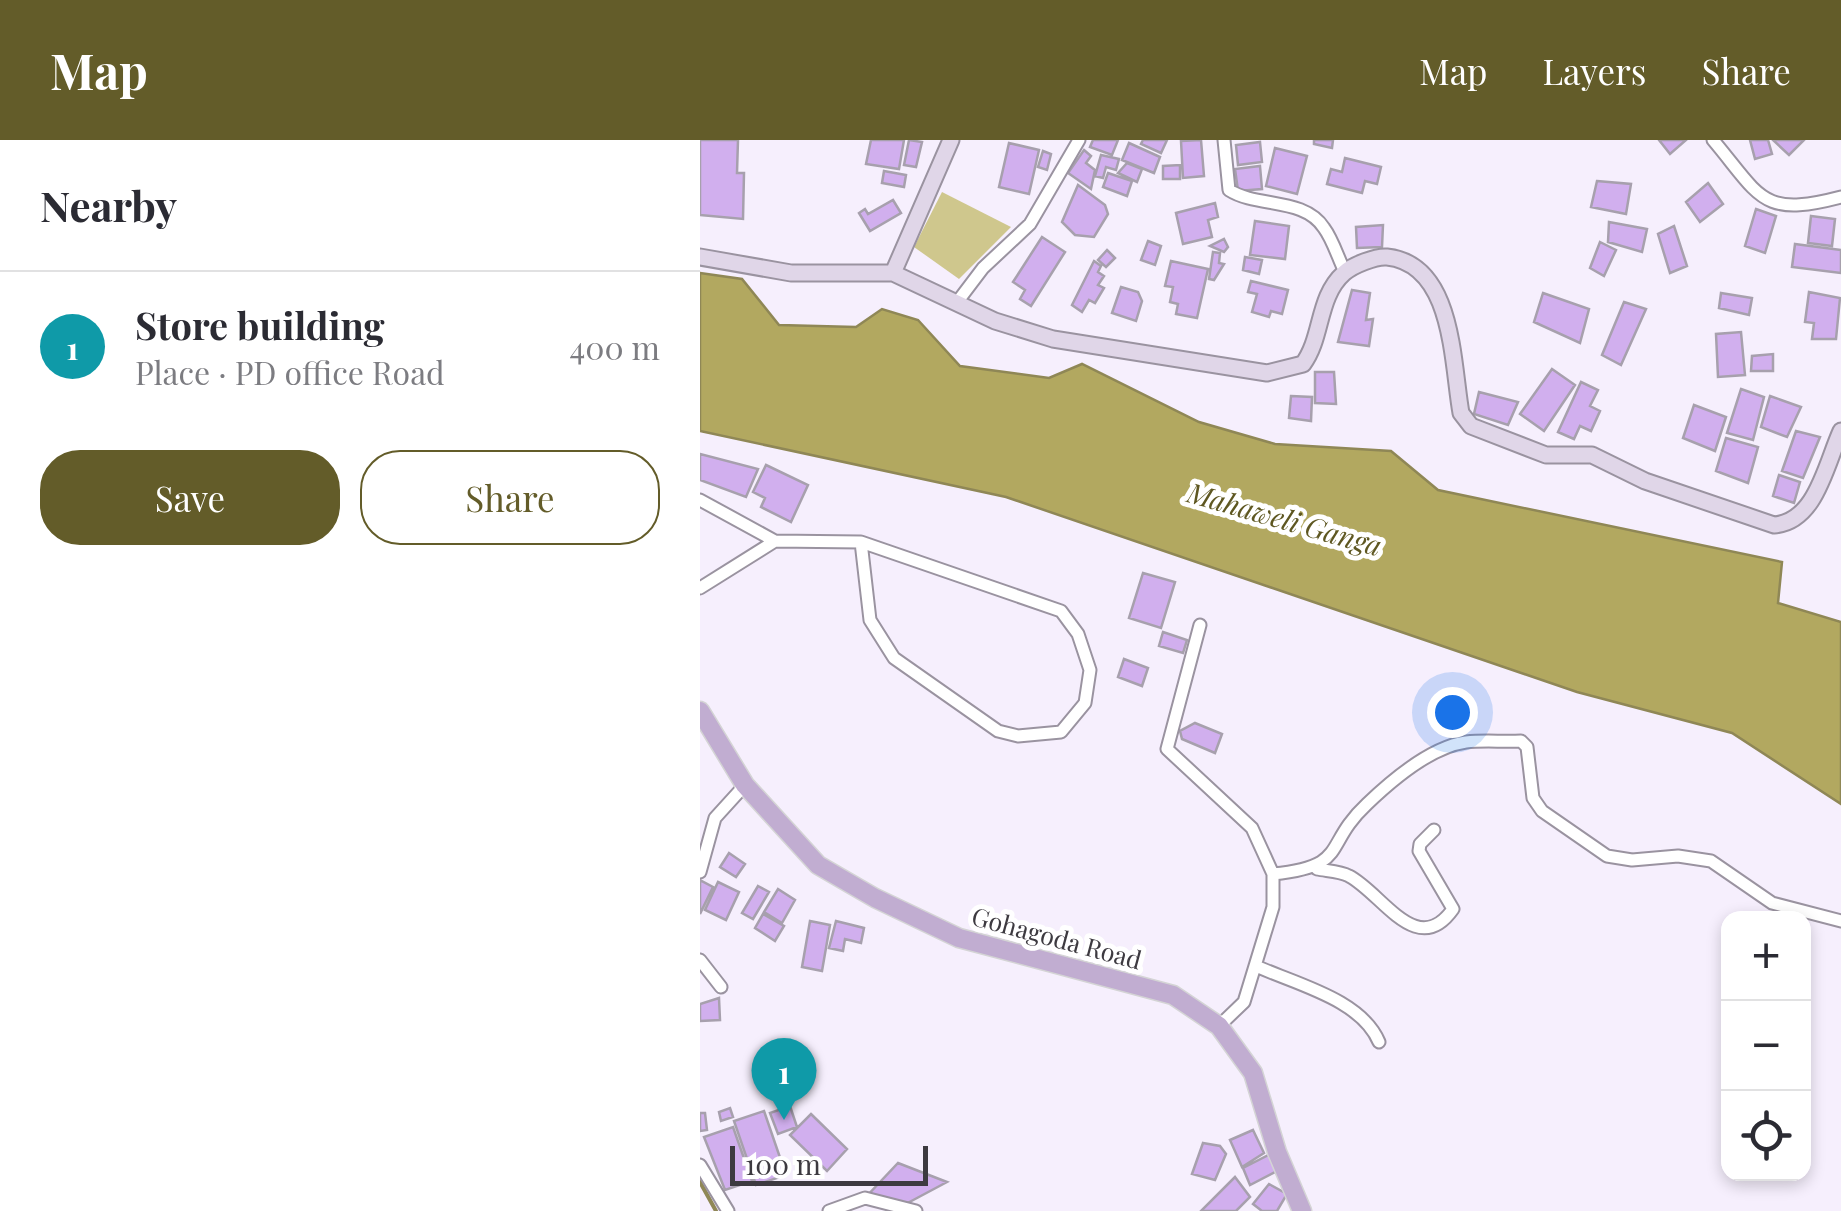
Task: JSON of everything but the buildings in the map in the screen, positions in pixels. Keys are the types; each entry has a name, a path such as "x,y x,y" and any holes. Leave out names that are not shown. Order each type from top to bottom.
{"main road":[{"name":"Gohagoda Road","path":"700,711 745,785 818,865 875,898 978,944 1173,995 1219,1026 1254,1073 1278,1152 1302,1211"}],"street":[{"path":"892,273 951,140"},
{"path":"958,301 982,268 1030,224 1079,140"},
{"path":"1224,140 1229,190 1243,199 1302,209 1324,225 1344,272"},
{"path":"1713,140 1764,201 1788,208 1841,197"},
{"path":"700,257 791,273 892,273 996,321 1053,339 1267,373 1303,364 1313,350 1324,302 1344,272 1380,256 1400,259 1426,274 1442,303 1461,413 1471,426 1546,455 1592,455 1646,481 1774,525 1791,524 1805,513 1841,431"},
{"path":"700,500 774,541 861,542 1060,611 1078,634 1090,670 1085,703 1060,732 1018,736 998,731 894,658 870,620 861,542"},
{"path":"700,588 774,541"},
{"path":"1200,624 1167,749 1252,828 1274,874 1273,907 1244,1002 1219,1026"},
{"path":"1317,869 1334,854 1364,806 1423,760 1463,742 1521,741 1527,747 1533,798 1542,811 1607,856 1632,860 1678,856 1712,861 1772,903 1841,921"},
{"path":"700,872 715,818 745,785"},
{"path":"1274,874 1317,869 1348,875 1410,926 1427,930 1444,921 1453,909 1419,851 1420,844 1434,830"},
{"path":"700,960 721,987"},
{"path":"1256,966 1356,1011 1374,1029 1379,1042"},
{"path":"700,1164 728,1211"},
{"path":"829,1211 866,1198 916,1211"}],"shaded area":[{"path":"942,192 1011,227 959,279 914,247"}],"water":[{"name":"Mahaweli Ganga","path":"700,273 742,279 779,325 856,327 882,309 918,320 960,366 1049,378 1082,364 1199,422 1275,444 1391,451 1438,490 1782,562 1778,603 1841,622 1841,804 1732,733 1577,692 1006,497 700,431"}],"waterway":[{"path":"700,1182 716,1211"}],"place":[{"name":"Store building","path":"784,1120"}]}
